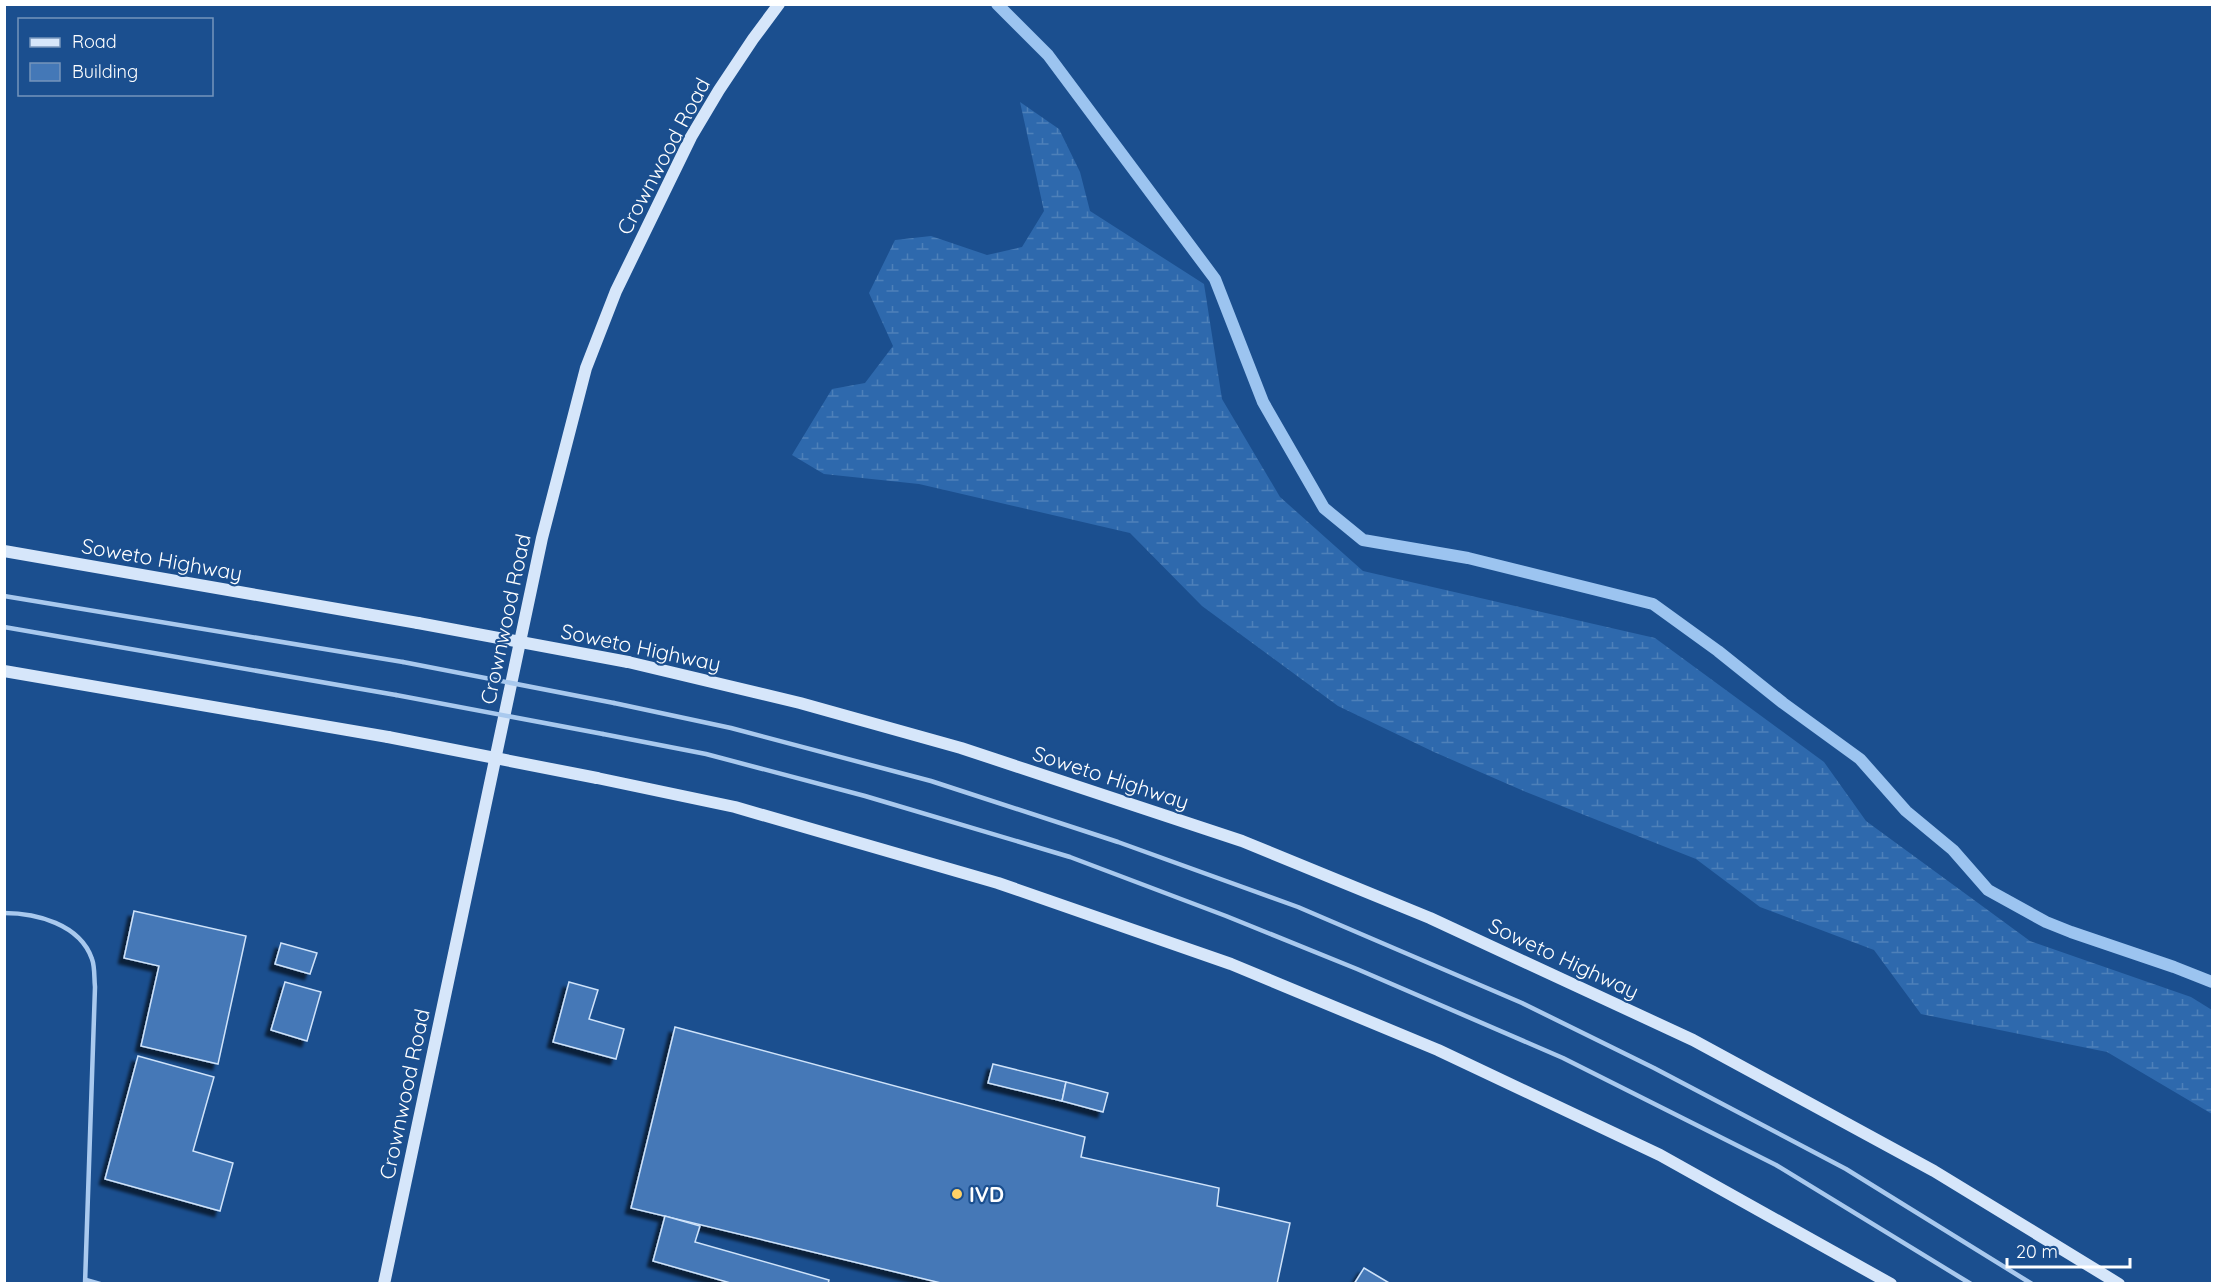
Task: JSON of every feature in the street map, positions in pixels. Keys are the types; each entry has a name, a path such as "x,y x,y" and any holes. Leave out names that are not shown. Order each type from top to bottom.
{"main road":[{"name":"Crownwood Road","path":"384,1284 542,538 586,368 616,291 691,137 741,56 779,4"},
{"name":"Soweto Highway","path":"4,551 628,662 800,703 961,748 1242,841 1430,918 1693,1040 1934,1171 2119,1284"},
{"path":"4,671 387,737 735,807 975,876 1231,964 1438,1050 1650,1150 1891,1284"}],"lane":[{"path":"4,596 403,662 731,728 931,781 1118,842 1298,907 1522,1003 1654,1068 1846,1169 2032,1284"},
{"path":"4,627 396,695 706,754 865,796 1070,857 1335,960 1563,1058 1776,1165 1971,1284"},
{"path":"4,913 24,913 54,922 79,938 92,958 95,987 85,1282 100,1284"}],"green space":[{"path":"1020,102 1059,129 1080,172 1090,211 1204,284 1222,399 1280,497 1363,571 1655,638 1824,762 1866,821 2030,941 2191,997 2212,1010 2212,1114 2107,1052 1921,1014 1874,950 1760,907 1696,859 1526,792 1434,752 1338,706 1202,606 1130,533 919,484 824,474 792,455 832,389 865,383 893,346 869,293 895,240 931,236 987,255 1022,247 1044,211"}],"building":[{"path":"134,911 246,936 218,1064 141,1046 159,966 124,958"},
{"path":"281,943 317,953 310,974 275,964"},
{"path":"285,982 321,992 307,1041 271,1030"},
{"path":"569,982 598,990 589,1019 624,1029 616,1059 553,1042"},
{"path":"675,1027 1085,1137 1081,1157 1219,1188 1217,1206 1290,1223 1277,1284 945,1284 631,1208"},
{"path":"138,1056 214,1077 193,1151 233,1163 220,1211 105,1179"},
{"path":"993,1064 1066,1082 1062,1101 988,1083"},
{"path":"1066,1082 1108,1093 1103,1112 1062,1101"},
{"path":"665,1216 700,1226 695,1242 829,1280 828,1284 734,1284 653,1261"},
{"path":"1364,1268 1391,1284 1354,1284"}],"waterway":[{"path":"997,4 1048,55 1215,279 1263,402 1324,508 1363,540 1468,558 1653,604 1860,759 1906,811 1953,850 1988,890 2046,922 2212,982"}],"place":[{"name":"IVD","path":"957,1194"}]}
